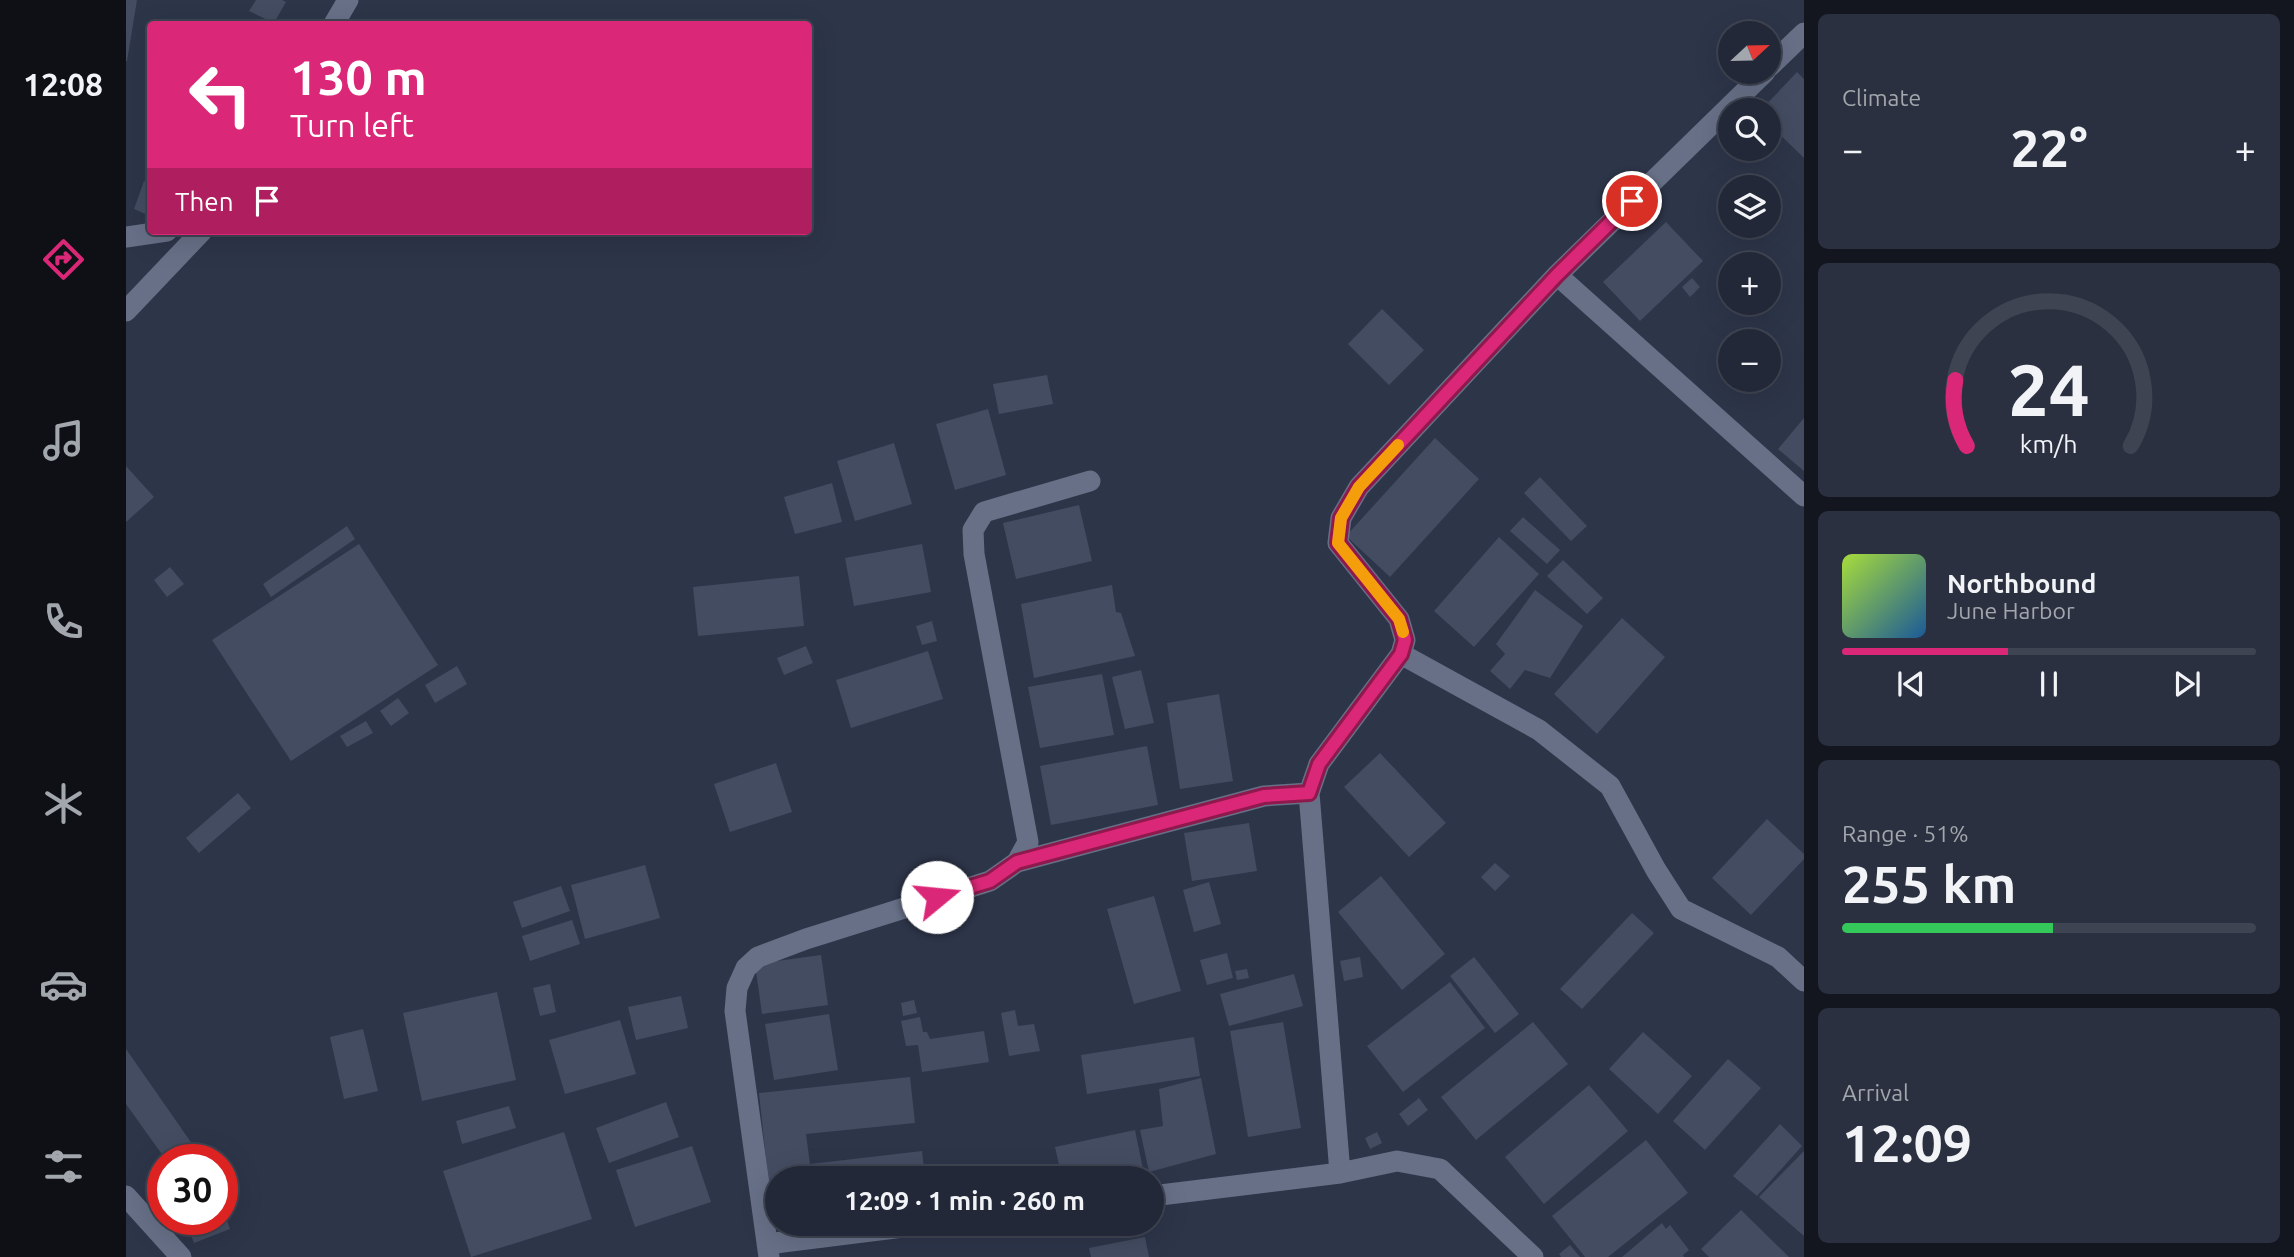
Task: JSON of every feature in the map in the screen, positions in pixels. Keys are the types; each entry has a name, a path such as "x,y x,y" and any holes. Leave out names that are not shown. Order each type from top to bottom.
{"street":[{"path":"336,21 348,0"},
{"path":"1782,54 1804,33"},
{"path":"1340,1173 1309,793 1319,764 1401,654 1405,640 1399,619 1338,543 1341,518 1359,487 1557,275 1753,84"},
{"path":"126,237 147,234"},
{"path":"126,311 198,235"},
{"path":"1557,275 1804,496"},
{"path":"1017,862 1028,842 974,554 973,530 984,512 1090,481"},
{"path":"1401,654 1539,730 1610,786 1656,870 1681,909 1778,957 1804,981"},
{"path":"857,1236 768,1251 735,1011 737,988 746,968 758,957 806,939 990,881 1017,862 1264,796 1309,793"},
{"path":"1164,1195 1340,1173 1397,1161 1440,1169 1533,1257"},
{"path":"126,1196 181,1257"}],"building":[{"path":"126,0 137,0 127,61 126,61"},
{"path":"256,0 286,2 275,21 249,11"},
{"path":"1797,72 1804,79 1804,158 1781,136 1781,98 1772,98"},
{"path":"144,181 147,182 147,215 134,209"},
{"path":"1666,222 1703,261 1640,321 1603,282"},
{"path":"1692,278 1700,287 1690,297 1682,287"},
{"path":"1382,309 1424,350 1389,385 1348,344"},
{"path":"1047,375 1053,404 999,414 993,384"},
{"path":"988,409 1006,475 955,490 936,424"},
{"path":"1804,418 1804,471 1778,449"},
{"path":"1435,438 1479,479 1390,577 1346,536"},
{"path":"894,443 912,504 855,521 837,461"},
{"path":"126,466 154,497 126,522"},
{"path":"1540,477 1587,526 1571,541 1524,493"},
{"path":"832,483 842,522 795,534 784,497"},
{"path":"1079,505 1092,561 1016,579 1003,523"},
{"path":"1523,517 1560,550 1547,564 1510,531"},
{"path":"347,526 355,539 271,597 263,584"},
{"path":"1499,537 1539,574 1474,647 1434,611"},
{"path":"359,544 438,665 291,761 212,640"},
{"path":"922,544 931,592 854,606 845,558"},
{"path":"1563,560 1603,598 1587,614 1547,576"},
{"path":"170,567 184,584 167,597 154,580"},
{"path":"799,576 804,626 698,636 693,587"},
{"path":"1112,585 1116,612 1121,613 1135,656 1034,678 1021,604"},
{"path":"1535,590 1583,626 1550,678 1525,670 1510,689 1490,671 1505,654 1496,644"},
{"path":"1622,618 1665,657 1597,734 1554,694"},
{"path":"932,621 937,641 922,645 916,626"},
{"path":"806,646 813,663 784,675 777,658"},
{"path":"928,651 943,699 851,728 836,680"},
{"path":"457,666 467,684 435,703 425,685"},
{"path":"1141,670 1154,723 1125,729 1112,677"},
{"path":"1102,674 1114,735 1040,748 1028,687"},
{"path":"1219,694 1233,781 1180,789 1167,703"},
{"path":"398,698 409,713 391,726 380,711"},
{"path":"366,721 373,733 347,747 340,736"},
{"path":"1147,746 1158,805 1051,825 1040,766"},
{"path":"1380,753 1446,823 1409,857 1344,787"},
{"path":"776,763 792,812 730,832 714,784"},
{"path":"238,793 251,808 199,853 186,838"},
{"path":"1767,819 1804,854 1804,859 1751,915 1712,878"},
{"path":"1249,823 1257,871 1192,881 1184,833"},
{"path":"1495,863 1510,876 1495,891 1481,877"},
{"path":"645,865 660,918 585,939 571,885"},
{"path":"1381,876 1445,954 1402,990 1338,912"},
{"path":"1209,882 1221,924 1194,932 1183,890"},
{"path":"561,886 570,911 522,928 513,902"},
{"path":"1154,896 1181,991 1134,1004 1107,909"},
{"path":"1632,913 1654,933 1582,1009 1560,989"},
{"path":"572,920 580,944 530,961 522,936"},
{"path":"1227,953 1233,978 1207,985 1200,960"},
{"path":"821,955 828,1005 762,1014 755,964"},
{"path":"1360,957 1363,977 1344,981 1340,961"},
{"path":"1474,957 1519,1014 1495,1033 1450,976"},
{"path":"1247,969 1249,978 1237,980 1235,971"},
{"path":"1294,974 1303,1006 1229,1026 1220,994"},
{"path":"1450,982 1485,1028 1403,1092 1367,1046"},
{"path":"550,984 556,1012 540,1016 533,988"},
{"path":"497,992 516,1080 422,1101 403,1013"},
{"path":"681,996 688,1028 636,1040 628,1007"},
{"path":"914,1000 917,1013 903,1016 901,1003"},
{"path":"1015,1010 1018,1026 1034,1024 1040,1051 1009,1056 1001,1013"},
{"path":"829,1014 838,1070 774,1080 765,1024"},
{"path":"920,1017 923,1032 927,1032 930,1039 984,1031 989,1062 922,1072 918,1045 906,1046 901,1021"},
{"path":"620,1020 636,1074 565,1094 549,1040"},
{"path":"1283,1022 1301,1128 1248,1137 1230,1031"},
{"path":"1533,1022 1568,1064 1476,1140 1441,1097"},
{"path":"363,1029 378,1091 344,1099 330,1037"},
{"path":"1643,1032 1692,1076 1658,1114 1609,1069"},
{"path":"1194,1037 1200,1076 1087,1094 1081,1055"},
{"path":"126,1049 192,1144 155,1144 126,1104"},
{"path":"1728,1059 1761,1088 1705,1150 1673,1121"},
{"path":"910,1077 915,1123 806,1134 810,1164 922,1151 924,1166 767,1166 759,1093"},
{"path":"1201,1078 1216,1154 1164,1168 1148,1166 1140,1130 1163,1126 1159,1089"},
{"path":"1589,1085 1628,1131 1544,1204 1505,1157"},
{"path":"1419,1098 1428,1110 1408,1126 1399,1114"},
{"path":"666,1102 679,1137 609,1163 596,1128"},
{"path":"509,1106 516,1128 462,1144 456,1121"},
{"path":"1780,1124 1802,1146 1757,1196 1733,1176"},
{"path":"1135,1130 1142,1166 1059,1166 1055,1147"},
{"path":"564,1132 592,1219 471,1257 443,1171"},
{"path":"1377,1132 1382,1143 1370,1149 1365,1138"},
{"path":"1646,1140 1688,1193 1608,1257 1585,1257 1552,1216"},
{"path":"692,1146 711,1202 635,1227 616,1170"},
{"path":"1804,1151 1804,1236 1759,1197"},
{"path":"1741,1210 1789,1257 1709,1257 1701,1249"},
{"path":"1662,1223 1666,1229 1670,1225 1689,1250 1684,1257 1622,1257"},
{"path":"191,1235 215,1235 194,1243"},
{"path":"1145,1237 1149,1257 1091,1257 1089,1248"},
{"path":"1570,1245 1580,1257 1561,1257 1559,1254"}],"slow traffic":[{"path":"1398,445 1359,487 1341,518 1338,543 1399,619 1403,632"}],"route":[{"path":"937,897 990,881 1017,862 1264,796 1309,793 1319,764 1401,654 1405,640 1399,619 1338,543 1341,518 1359,487 1557,275 1632,201"}]}
